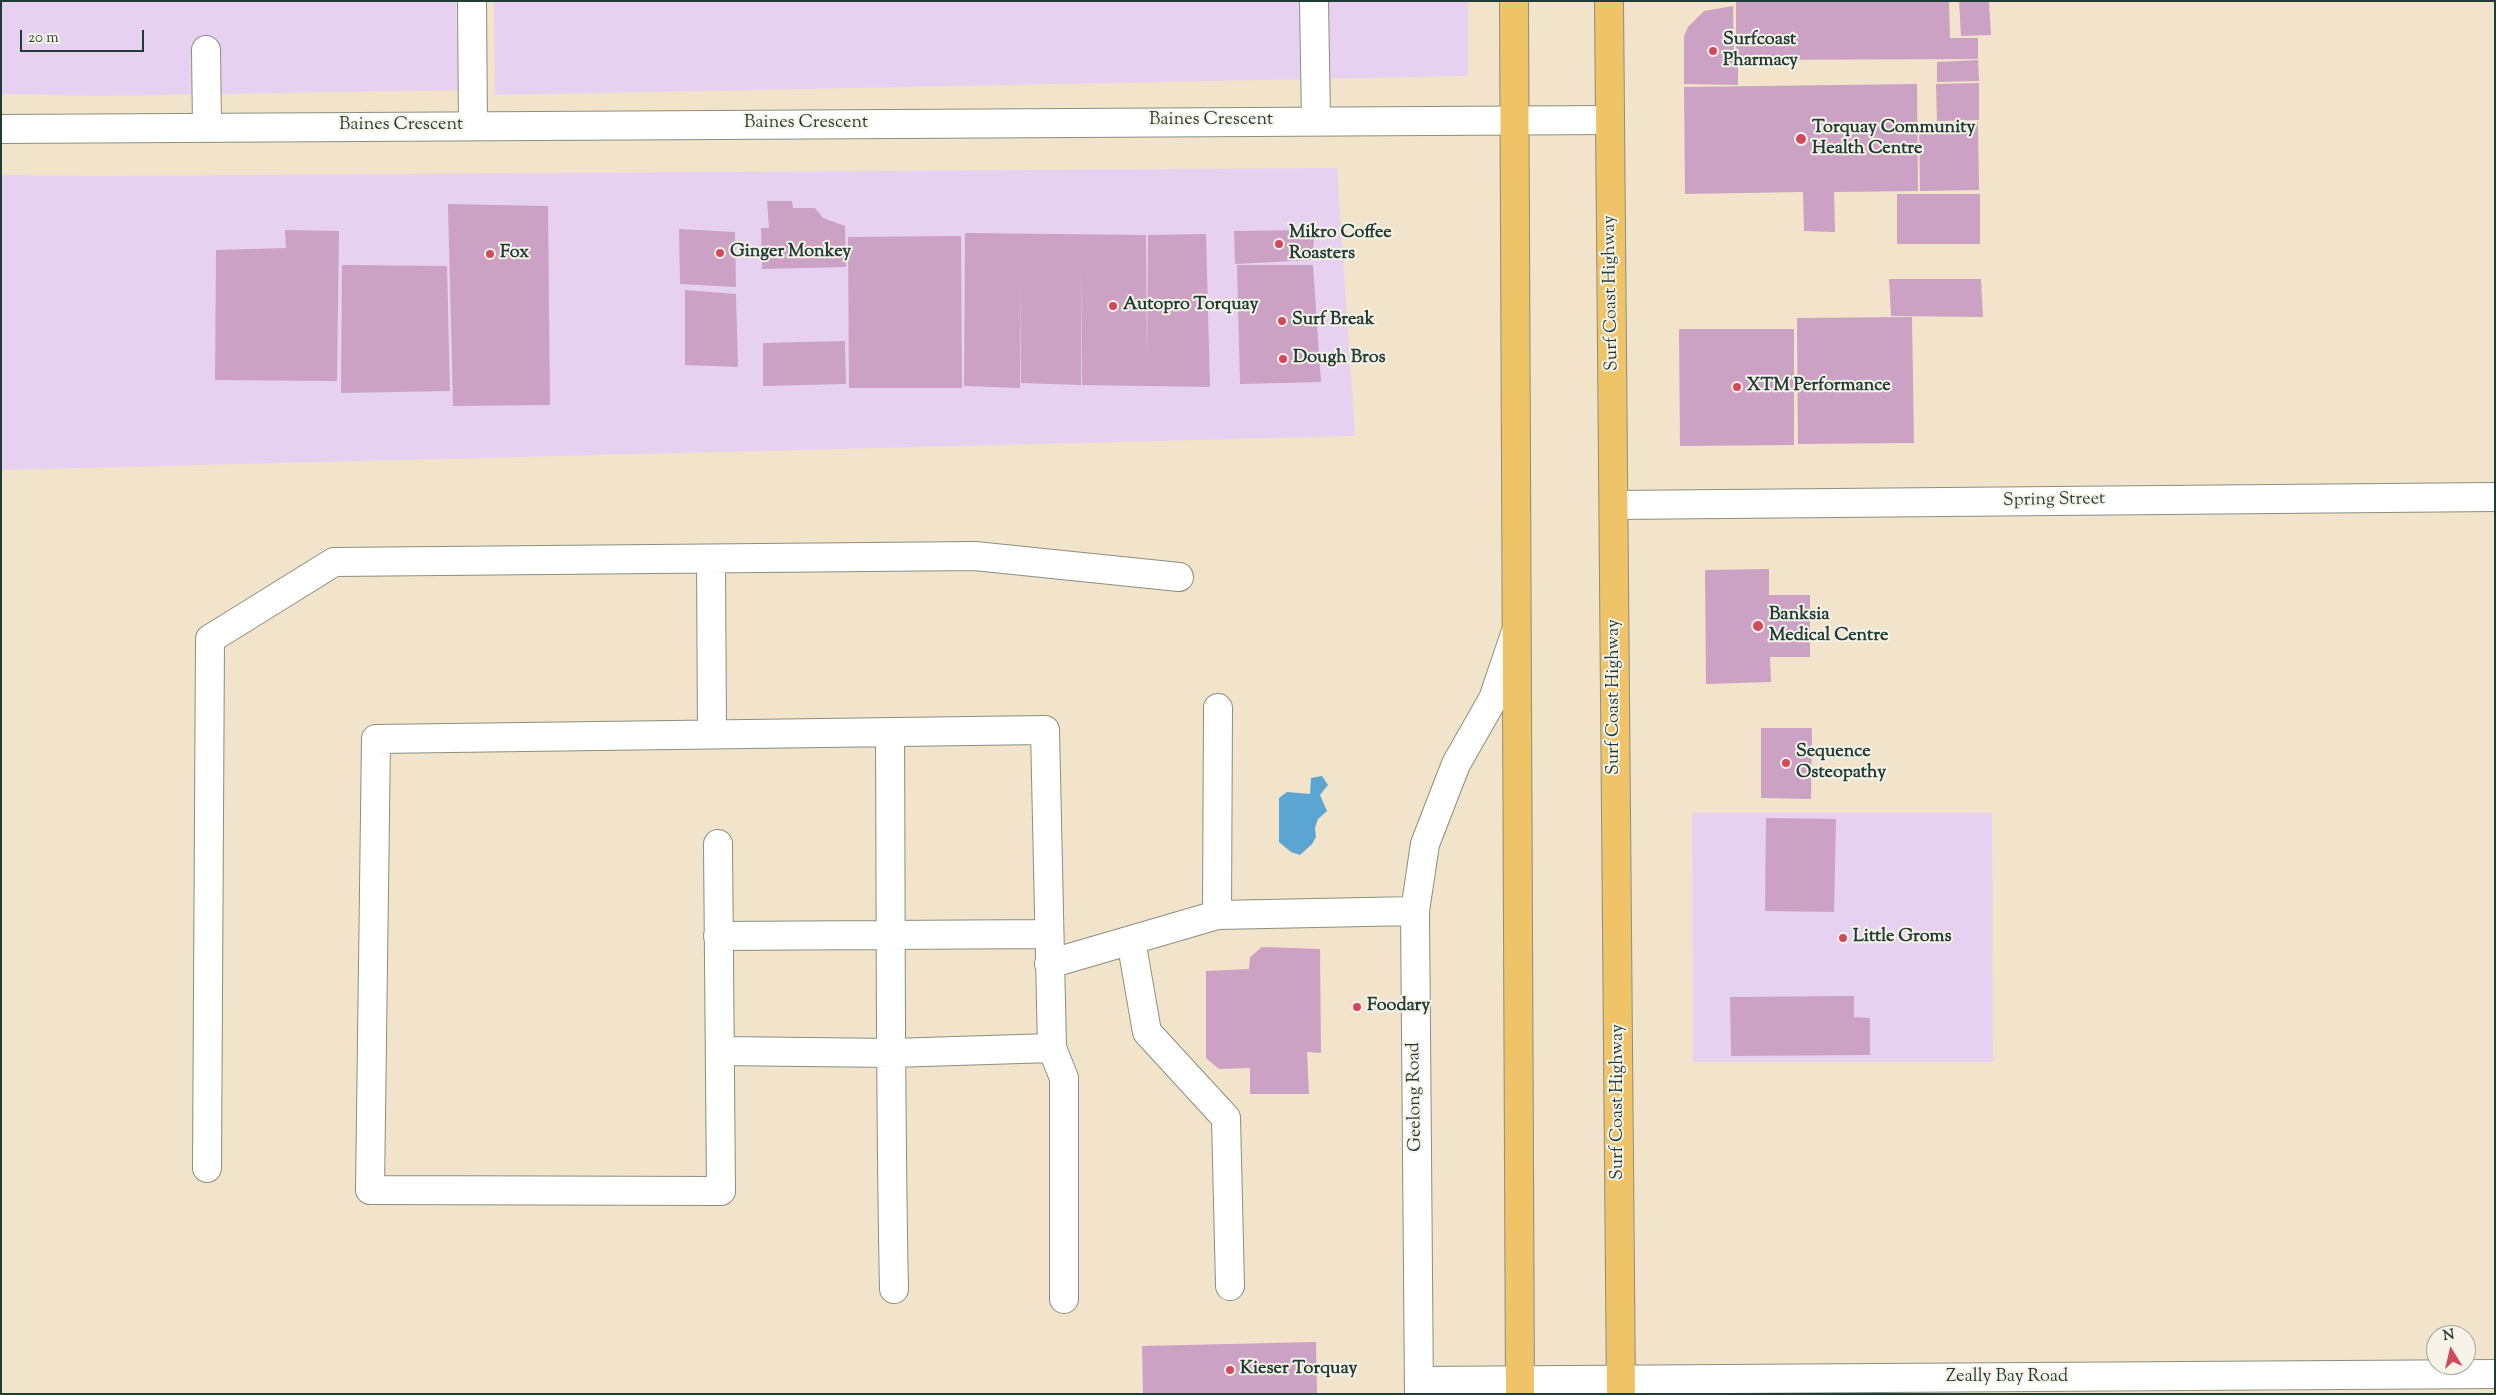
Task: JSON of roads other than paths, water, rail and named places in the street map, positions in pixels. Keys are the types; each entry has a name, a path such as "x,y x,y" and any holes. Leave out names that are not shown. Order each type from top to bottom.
{"main road":[{"path":"1514,1 1520,1387"},
{"name":"Surf Coast Highway","path":"1609,1 1621,1387"}],"street":[{"path":"472,1 473,125"},
{"path":"1314,1 1316,121"},
{"path":"206,50 207,127"},
{"name":"Baines Crescent","path":"1,129 1610,120"},
{"name":"Spring Street","path":"1614,505 2495,497"},
{"path":"207,1168 210,639 334,562 976,556 1179,576"},
{"path":"711,559 712,734"},
{"name":"Geelong Road","path":"1518,623 1493,699 1456,764 1425,844 1415,911 1419,1388 1520,1387"},
{"path":"1216,915 1218,708"},
{"path":"718,844 721,1191 370,1190 376,739 1045,730 1052,1048 1064,1078 1064,1300"},
{"path":"890,732 892,935 890,1108 894,1290"},
{"path":"1050,964 1216,915 1415,911"},
{"path":"718,936 1048,934"},
{"path":"1131,940 1147,1032 1226,1118 1230,1286"},
{"path":"720,1051 892,1052 1052,1048"},
{"name":"Zeally Bay Road","path":"1520,1387 2495,1374"}],"water":[{"path":"1322,776 1328,785 1320,795 1327,811 1318,819 1315,828 1316,837 1312,844 1300,855 1291,852 1279,842 1279,798 1287,792 1310,794 1311,778"}],"place":[{"name":"Surfcoast Pharmacy","path":"1713,51"},
{"name":"Torquay Community Health Centre","path":"1801,139"},
{"name":"Mikro Coffee Roasters","path":"1279,244"},
{"name":"Ginger Monkey","path":"720,253"},
{"name":"Fox","path":"490,254"},
{"name":"Autopro Torquay","path":"1113,306"},
{"name":"Surf Break","path":"1282,321"},
{"name":"Dough Bros","path":"1283,359"},
{"name":"XTM Performance","path":"1737,387"},
{"name":"Banksia Medical Centre","path":"1758,626"},
{"name":"Sequence Osteopathy","path":"1786,763"},
{"name":"Little Groms","path":"1843,938"},
{"name":"Foodary","path":"1357,1007"},
{"name":"Kieser Torquay","path":"1230,1370"}]}
